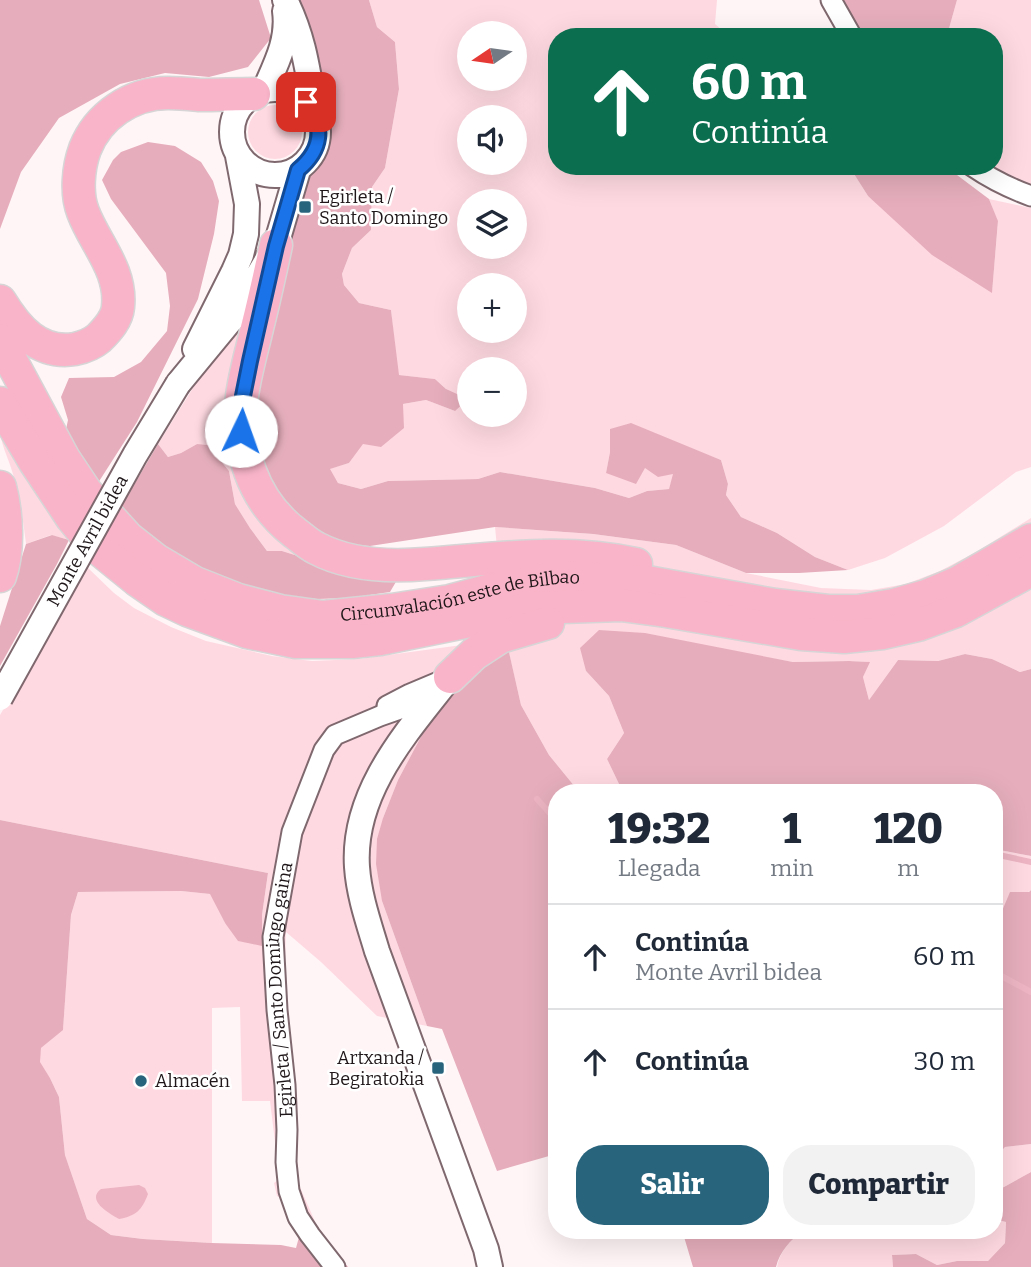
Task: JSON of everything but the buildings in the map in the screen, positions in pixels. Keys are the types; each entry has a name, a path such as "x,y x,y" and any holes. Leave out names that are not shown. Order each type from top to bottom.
{"main road":[{"path":"0,301 17,326 31,339 47,348 62,351 83,347 97,340 114,320 118,309 118,296 115,275 83,211 79,189 81,160 92,133 102,120 123,104 143,97 166,93 200,95 259,92"},
{"path":"276,246 243,396 241,431 245,460 254,483 269,509 290,529 315,548 341,559 375,564 422,565 498,557 590,555 670,571 693,590"},
{"name":"Circunvalación este de Bilbao","path":"0,340 64,459 86,492 128,538 195,583 238,600 279,611 323,617 392,610 450,601 517,583 564,577 647,582 775,605 828,611 858,611 894,606 926,596 957,583 1031,540"},
{"name":"Circunvalación este de Bilbao","path":"0,403 28,452 72,518 96,546 137,580 166,600 187,610 247,632 296,642 380,639 534,608 621,605 801,635 844,637 883,633 918,625 956,611 1031,570"},
{"path":"0,487 6,535 0,576"},
{"path":"450,677 474,654 500,637 574,617 666,611"}],"street":[{"path":"259,92 279,58 285,37 284,0"},
{"path":"284,0 295,20 302,42 317,121 317,143 313,154 298,170 276,176 254,171 238,156 233,145 232,121 237,110 244,101 259,92 276,88 297,94 313,110 317,121"},
{"path":"831,0 847,28"},
{"name":"Monte Avril bidea","path":"0,698 135,455 178,384 234,271 241,254 248,219 238,156"},
{"name":"Monte Avril bidea","path":"178,384 234,316 276,246 298,170"},
{"path":"987,175 1007,187 1031,196"},
{"path":"450,677 408,730 375,781 359,828 357,866 363,906 377,951 486,1248 490,1267"},
{"path":"360,724 370,715 410,694 450,677"},
{"path":"360,724 400,709 424,711"},
{"name":"Egirleta / Santo Domingo gaina","path":"335,1267 298,1217 289,1191 285,1084 273,937 292,832 313,774 324,750 335,736 360,724"}],"shaded area":[{"path":"0,0 259,0 271,38 248,67 209,77 165,73 120,84 59,118 21,172 0,229"},
{"path":"293,0 369,0 377,27 395,42 399,89 385,168 372,187 371,230 352,248 342,274 344,285 359,303 391,310 399,375 435,379 457,394 455,411 426,400 403,404 404,428 381,447 363,444 349,463 330,469 338,483 361,489 388,481 478,479 500,472 595,488 629,498 647,491 669,489 673,474 658,477 645,468 636,484 606,473 610,429 631,423 721,460 728,484 726,495 741,517 777,533 815,557 848,570 746,573 676,545 593,534 495,527 370,546 338,544 284,513 251,446 252,390 304,180 315,167 324,148 324,106"},
{"path":"369,0 717,0 715,24 720,28 548,28 548,175 855,175 868,196 992,292 998,222 989,199 1031,208 1031,467 1016,472 944,526 885,558 848,570 815,557 777,533 741,517 726,495 728,484 721,460 680,444 610,429 606,473 645,468 674,474 669,489 647,491 629,498 595,488 500,472 478,479 388,481 361,489 338,483 329,469 349,463 363,443 403,404 426,400 455,411 446,389 435,379 398,375 391,310 359,303 344,285 342,274 352,248 371,230 372,187 385,168 399,89 395,42 377,27"},
{"path":"844,0 957,0 949,28 852,28 842,9"},
{"path":"957,0 1031,0 1031,185 1003,175 1003,28 949,28"},
{"path":"275,105 294,113 302,132 294,151 275,159 256,151 248,132 256,113"},
{"path":"148,142 175,146 201,162 213,181 219,201 198,299 137,422 98,483 65,434 68,420 61,397 69,378 114,377 141,362 167,331 170,306 166,273 111,199 102,180 113,160 121,152"},
{"path":"855,175 957,175 989,199 998,221 992,293 932,255 868,196"},
{"path":"252,309 317,562 282,551 267,551 235,504 229,471 220,460 197,444 168,457 158,444 203,372"},
{"path":"0,428 69,540 51,535 26,544 17,489"},
{"path":"158,444 168,457 197,444 216,446 220,460 229,471 235,504 267,551 282,551 317,562 397,580 390,592 317,599 286,596 208,580 118,512"},
{"path":"1031,518 1031,669 1020,672 992,659 965,654 938,661 898,660 869,700 863,677 869,662 793,662 746,654 586,671 609,696 624,733 607,759 619,784 573,784 549,755 521,705 506,640 441,699 398,780 383,818 382,901 427,1026 377,1016 286,932 284,994 299,1185 317,1226 290,1222 281,1198 277,1196 274,1183 279,1175 270,1101 242,1101 240,1007 212,1008 212,1243 111,1235 87,1219 65,1155 59,1097 39,1062 41,1048 63,1029 71,915 78,892 181,891 211,894 225,923 262,946 262,915 268,873 0,820 0,715 87,567 134,608 171,627 206,641 272,656 312,661 359,659 506,639 495,527 593,534 676,545 746,573 821,588 871,590 906,584 940,571"},
{"path":"52,535 69,540 0,666 0,626 26,544"},
{"path":"599,630 645,633 793,662 870,662 863,677 869,700 898,660 938,661 965,654 992,659 1020,672 1031,669 1031,856 1003,851 1003,784 619,784 607,759 624,733 609,696 586,671 580,648"},
{"path":"506,639 521,705 549,755 573,784 548,784 548,1156 497,1171 442,1029 427,1026 382,901 376,864 377,839 383,818 398,780 441,699"},
{"path":"0,820 268,873 262,915 262,946 238,941 210,894 181,891 78,892 71,915 63,1030 41,1048 40,1062 59,1097 65,1155 87,1219 111,1235 296,1248 299,1237 290,1222 317,1226 348,1267 0,1267"},
{"path":"1003,851 1031,856 1031,890 1003,910"},
{"path":"1031,890 1031,1144 1003,1149 1003,909 1010,892"},
{"path":"1031,1144 1031,1172 1003,1187 1003,1149"},
{"path":"1031,1172 1031,1267 893,1267 892,1255 916,1254 937,1265 957,1261 988,1261 1005,1243 1004,1187"},
{"path":"139,1185 145,1188 148,1194 141,1208 130,1216 119,1219 97,1202 97,1193 101,1189"},
{"path":"1003,1221 1006,1222 1005,1243 988,1261 957,1261 937,1265 916,1254 892,1255 893,1267 777,1267 786,1247 793,1239 1003,1239"},
{"path":"685,1239 793,1239 780,1256 776,1267 693,1267"}],"waterway":[{"path":"537,799 548,811"},
{"path":"1003,856 1031,862"},
{"path":"1003,977 1031,992"}],"place":[{"name":"Egirleta / Santo Domingo","path":"305,207"},
{"name":"Artxanda / Begiratokia","path":"438,1068"},
{"name":"Almacén","path":"141,1081"}],"route":[{"path":"241,431 243,396 250,361 292,184 298,170 313,154 317,143 317,121 306,102"}]}
